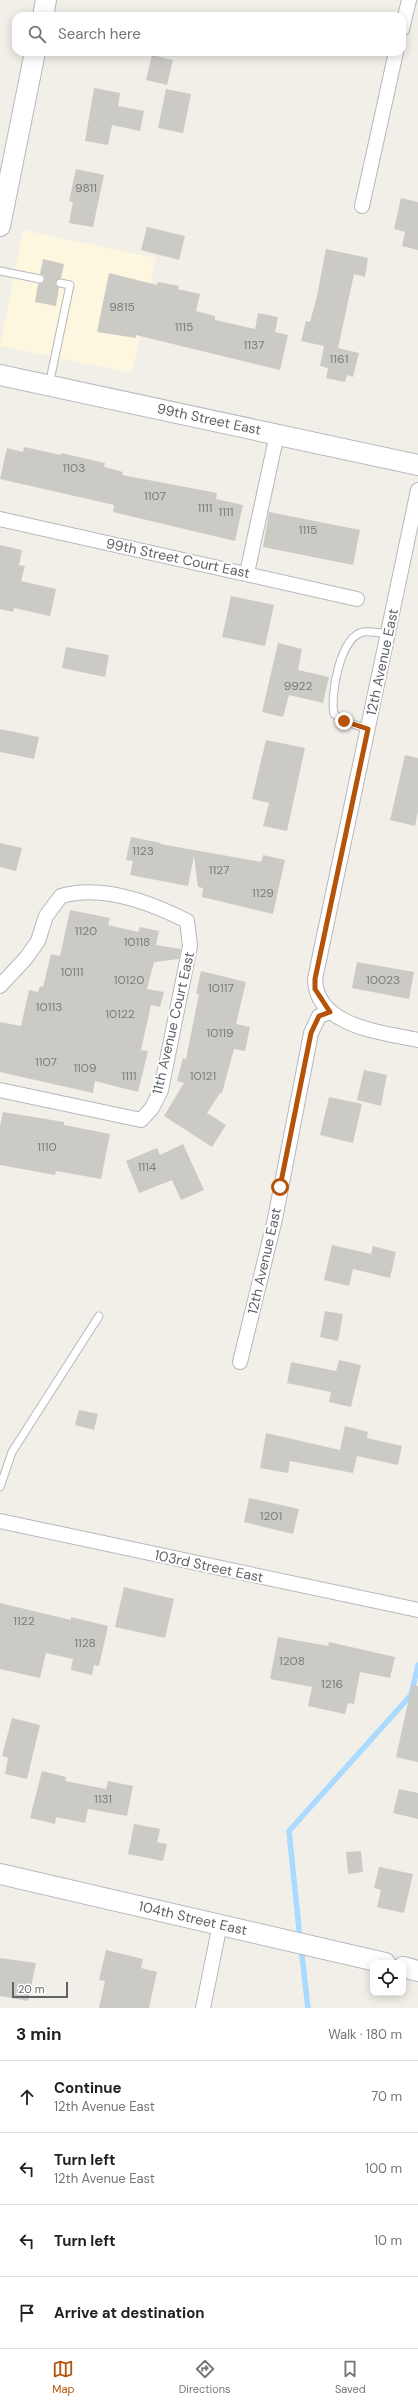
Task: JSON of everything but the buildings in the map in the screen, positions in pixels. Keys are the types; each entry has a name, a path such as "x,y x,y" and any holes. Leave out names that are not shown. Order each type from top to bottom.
{"street":[{"path":"44,12 46,0"},
{"path":"406,12 409,0"},
{"path":"0,226 3,195 34,56"},
{"path":"362,206 395,56"},
{"name":"99th Street East","path":"0,375 418,465"},
{"path":"247,573 277,434"},
{"name":"12th Avenue East","path":"240,1362 275,1219 311,1033 319,1016 330,1012 315,989 315,979 418,490"},
{"name":"99th Street Court East","path":"0,519 357,598"},
{"name":"11th Avenue Court East","path":"0,986 26,958 38,941 46,916 61,896 90,891 112,894 164,909 187,921 190,946 161,1090 152,1108 141,1120 0,1090"},
{"path":"330,1012 359,1026 418,1040"},
{"name":"103rd Street East","path":"0,1522 418,1610"},
{"name":"104th Street East","path":"0,1874 372,1960"},
{"path":"203,2008 220,1924"},
{"path":"406,1968 418,1971"}],"lane":[{"path":"0,271 40,279"},
{"path":"49,385 70,285 60,283"},
{"path":"368,729 344,721 334,714 332,704 340,660 354,636 364,632 388,634"},
{"path":"0,1487 12,1452 98,1316"}],"shaded area":[{"path":"23,230 156,258 132,373 0,346"}],"waterway":[{"path":"300,1939 289,1831 411,1695 418,1665"},
{"path":"301,1947 308,2008"}],"route":[{"path":"280,1187 311,1033 319,1016 330,1012 319,998 315,989 315,979 368,729 344,721"}]}
